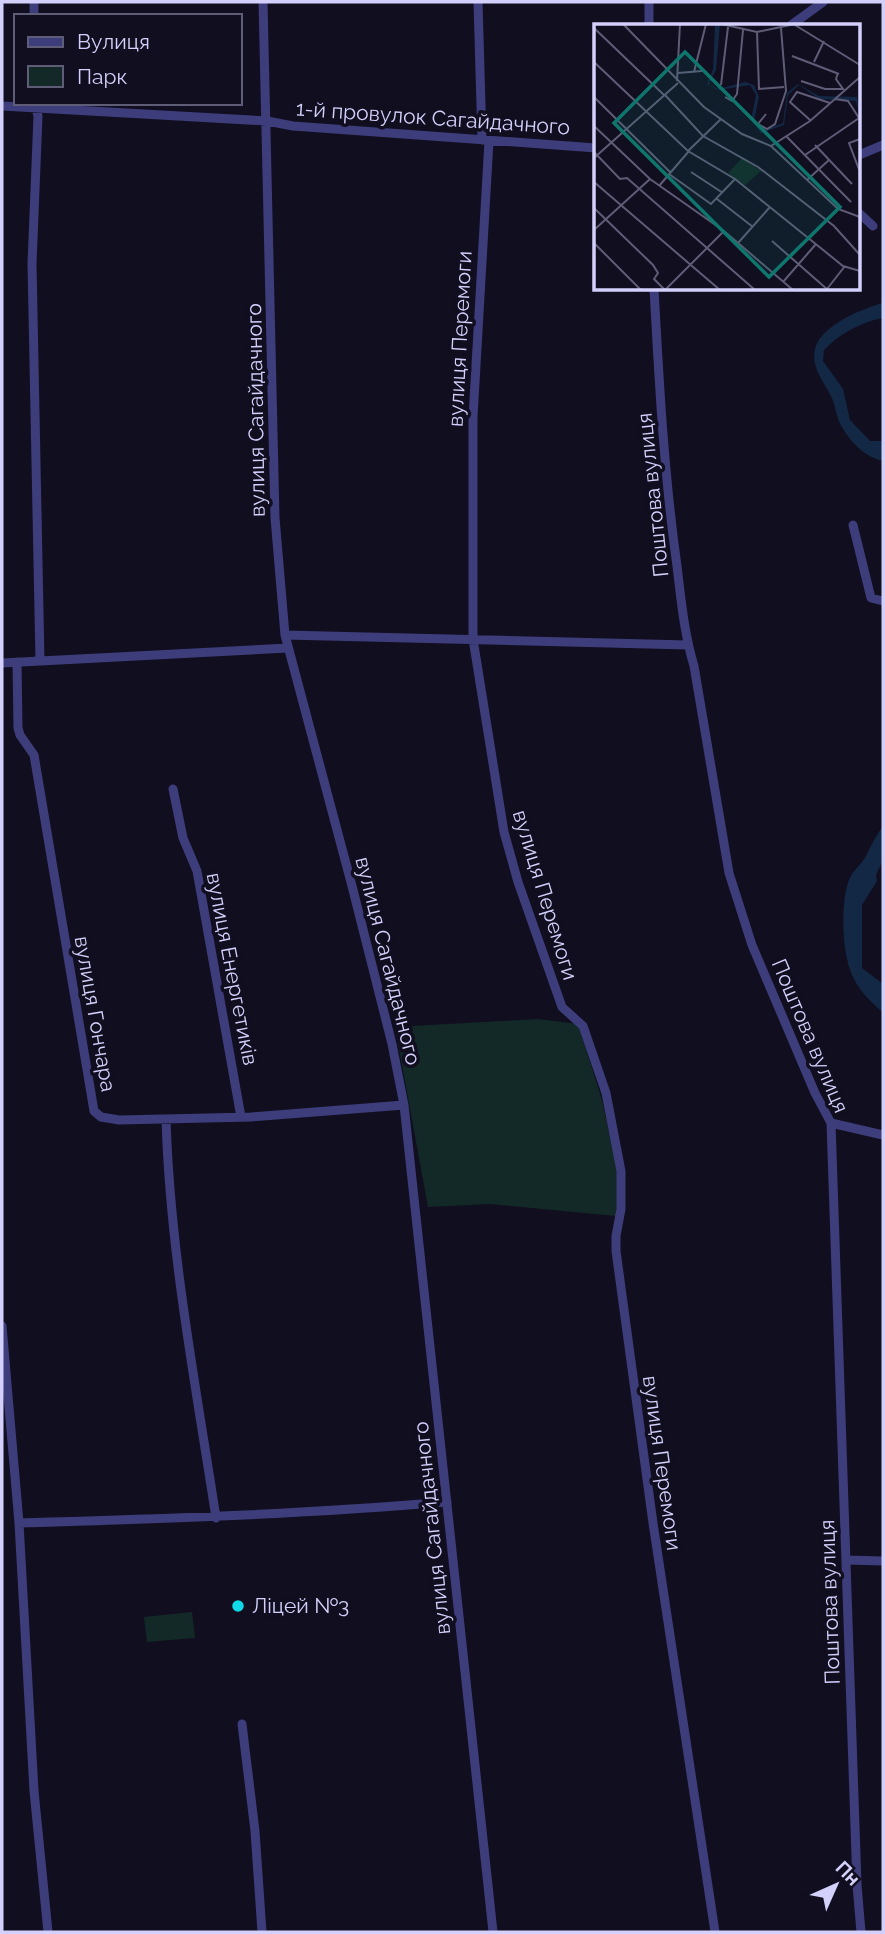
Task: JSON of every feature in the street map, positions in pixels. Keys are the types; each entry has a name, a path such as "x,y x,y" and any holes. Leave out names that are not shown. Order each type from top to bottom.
{"street":[{"name":"вулиця Сагайдачного","path":"263,2 275,518 285,635 352,886 392,1044 404,1105 493,1932"},
{"name":"вулиця Перемоги","path":"478,2 485,140 473,416 473,639 496,785 511,857 531,923 562,1007 583,1026 594,1056 606,1093 621,1171 621,1209 616,1251 653,1523 715,1932"},
{"path":"649,2 649,24"},
{"path":"793,24 823,2"},
{"name":"1-й провулок Сагайдачного","path":"2,106 267,121 293,126 594,148"},
{"path":"35,106 38,116 33,264 40,661"},
{"path":"860,155 883,145"},
{"path":"860,214 873,226"},
{"name":"Поштова вулиця","path":"654,290 664,461 688,645 694,666 729,873 752,945 815,1094 831,1123 857,1885 862,1932"},
{"path":"853,525 872,598 883,601"},
{"path":"285,635 688,645"},
{"path":"2,663 288,648"},
{"name":"вулиця Гончара","path":"17,662 18,728 34,755 94,1111 110,1120 166,1119"},
{"name":"вулиця Енергетиків","path":"173,789 183,838 197,872 241,1117"},
{"path":"216,1518 181,1280 169,1179 166,1119 241,1117 404,1105"},
{"path":"831,1123 883,1135"},
{"path":"2,1326 19,1523 34,1791 48,1932"},
{"path":"19,1523 216,1518 447,1502"},
{"path":"847,1560 883,1561"},
{"path":"242,1724 255,1831 262,1932"}],"green space":[{"path":"538,1019 578,1024 602,1100 619,1178 616,1216 490,1204 428,1207 395,1027"},
{"path":"192,1612 195,1638 147,1642 144,1617"}],"water":[{"path":"883,303 883,318 859,326 836,339 824,350 823,361 843,389 850,420 870,441 883,441 883,461 864,453 846,433 818,372 814,353 820,338 835,324"},
{"path":"883,826 883,860 876,875 877,881 862,905 862,968 883,984 883,1012 865,995 852,975 844,941 843,915 850,877 865,858"}],"place":[{"name":"Ліцей №3","path":"238,1606"}]}
